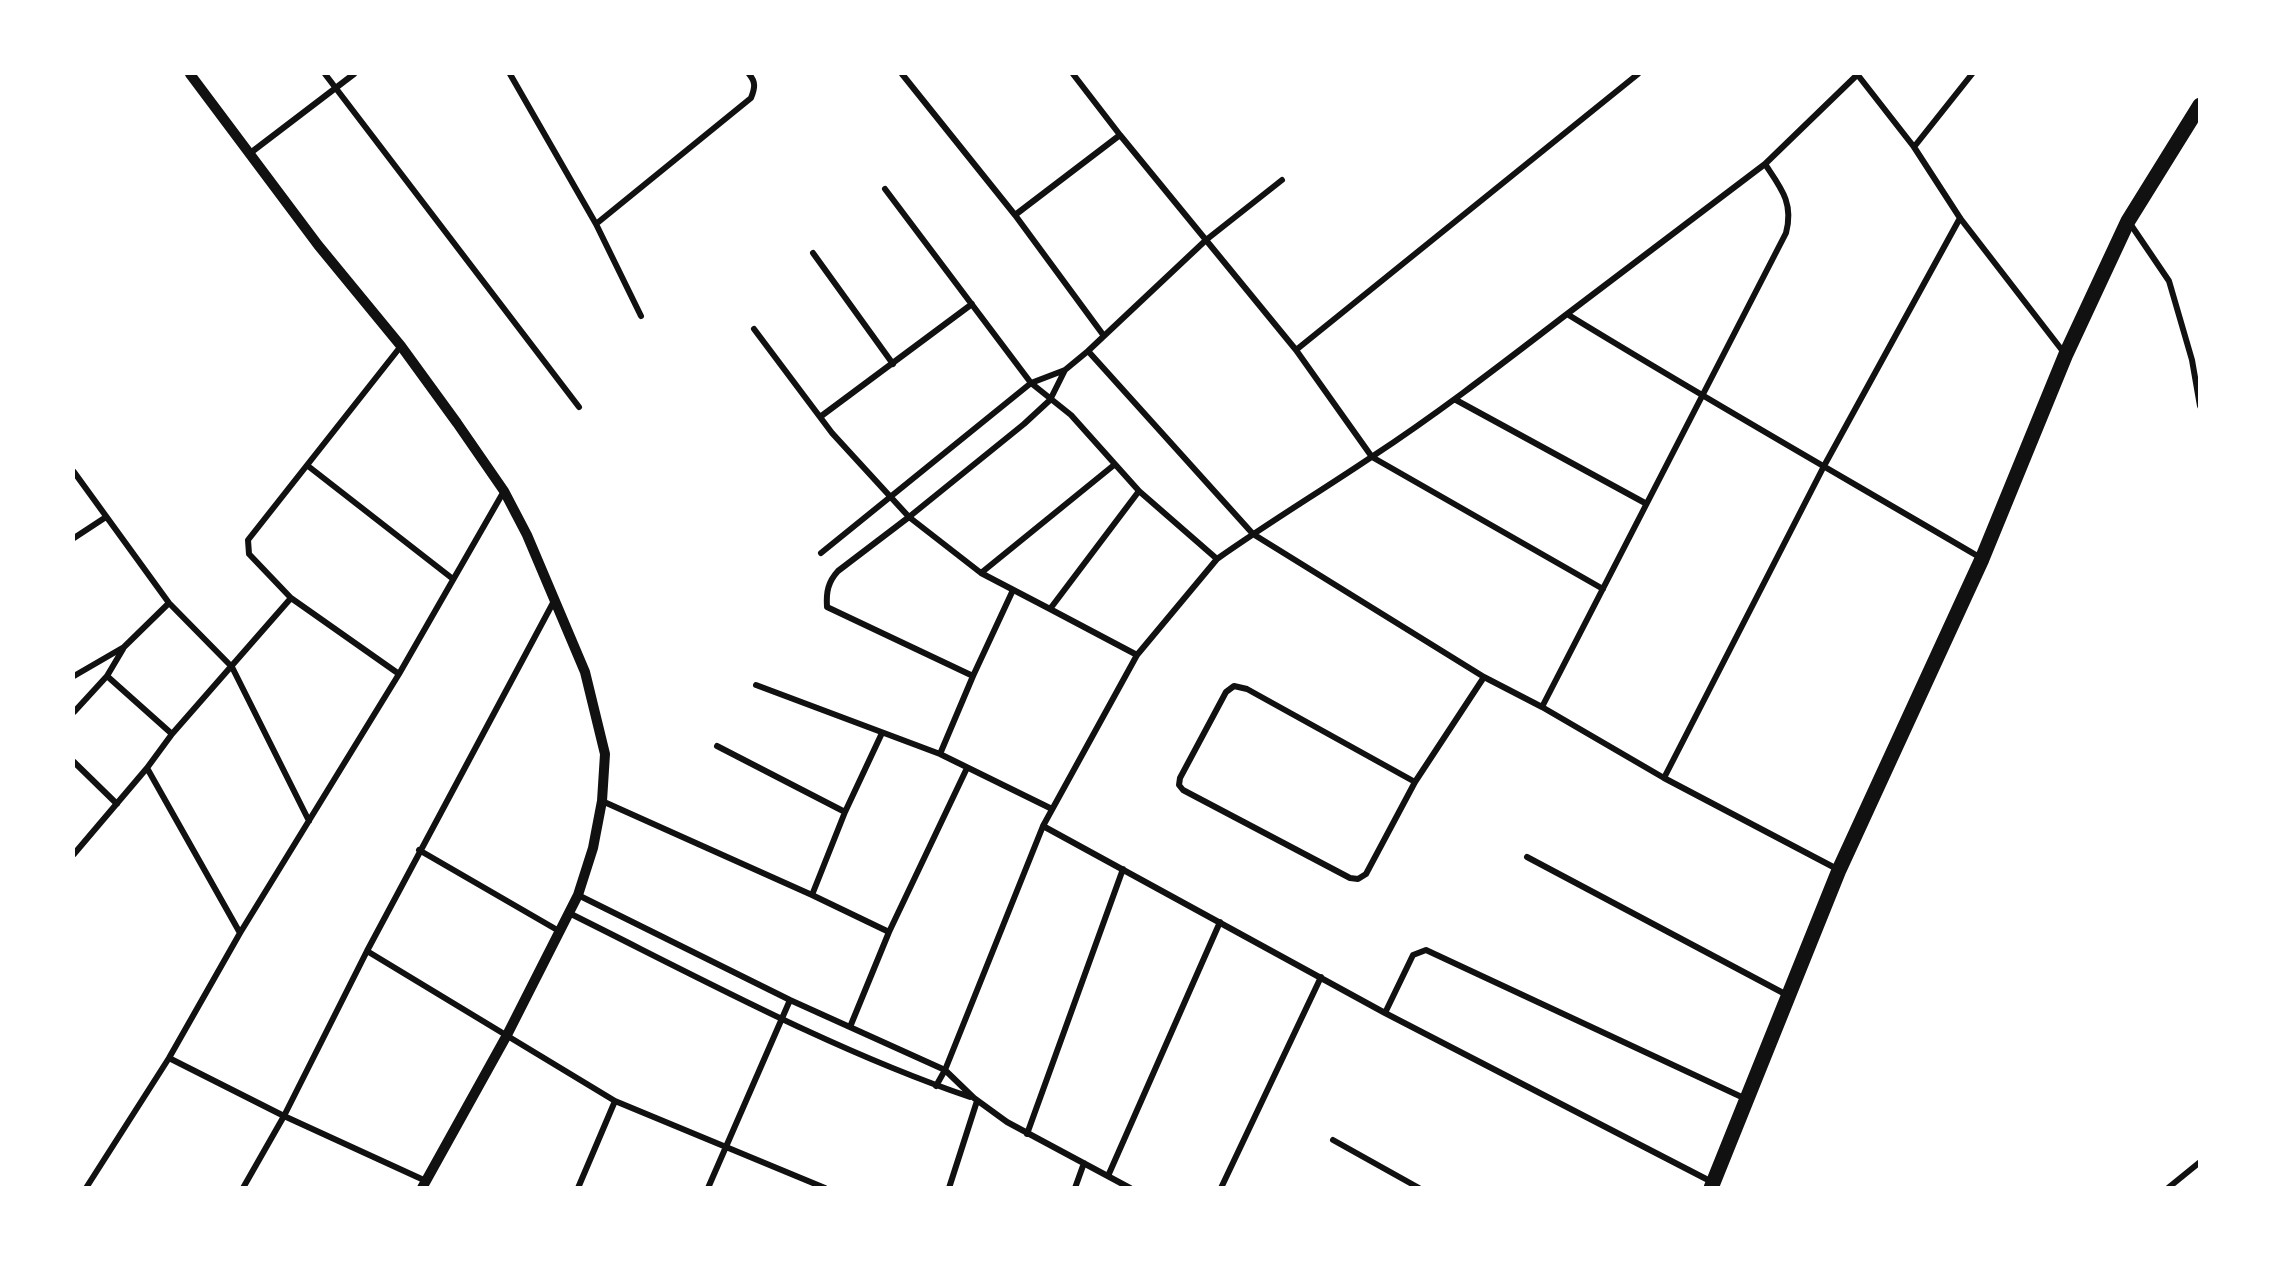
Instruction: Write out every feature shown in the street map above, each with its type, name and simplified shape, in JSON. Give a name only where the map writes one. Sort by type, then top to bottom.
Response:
[{"type":"main road","points":[[1712,1185],[1839,870],[1982,559],[2066,354],[2128,221],[2199,105]]},
{"type":"street","points":[[169,1058],[424,1184],[507,1035],[578,894],[593,848],[602,801],[605,754],[585,672],[527,535],[504,491],[401,346],[318,245],[190,74]]},
{"type":"street","points":[[325,74],[579,407]]},
{"type":"street","points":[[249,154],[354,74]]},
{"type":"street","points":[[510,74],[596,224],[641,316]]},
{"type":"street","points":[[596,224],[751,98],[755,88],[749,74]]},
{"type":"street","points":[[902,74],[1015,215],[1104,336]]},
{"type":"street","points":[[1073,74],[1296,350],[1372,457],[1603,590]]},
{"type":"street","points":[[1296,350],[1638,74]]},
{"type":"street","points":[[936,1086],[945,1070],[1043,826],[1137,655],[1217,559],[1456,400],[1765,164],[1857,74],[1914,147],[1960,218],[2066,354]]},
{"type":"street","points":[[1914,147],[1972,74]]},
{"type":"street","points":[[1015,215],[1120,135]]},
{"type":"street","points":[[1542,707],[1786,233],[1790,219],[1783,191],[1765,164]]},
{"type":"street","points":[[821,553],[1031,382],[1065,370],[1206,240],[1282,180]]},
{"type":"street","points":[[885,189],[1031,382],[1071,415],[1139,490],[1217,559]]},
{"type":"street","points":[[1664,778],[1824,466],[1960,218]]},
{"type":"street","points":[[2128,221],[2169,281],[2193,360],[2199,406]]},
{"type":"street","points":[[813,253],[893,364]]},
{"type":"street","points":[[820,417],[972,304]]},
{"type":"street","points":[[1567,314],[1702,397],[1773,435],[1982,559]]},
{"type":"street","points":[[754,329],[832,433],[909,517],[981,573],[1137,655]]},
{"type":"street","points":[[399,674],[291,598],[249,554],[247,546],[248,540],[401,346]]},
{"type":"street","points":[[1088,351],[1253,534],[1484,677],[1542,707],[1664,778],[1839,870]]},
{"type":"street","points":[[973,675],[827,607],[826,594],[829,580],[1024,424],[1050,400],[1065,370]]},
{"type":"street","points":[[1456,400],[1645,503]]},
{"type":"street","points":[[981,573],[1114,465]]},
{"type":"street","points":[[308,466],[453,579]]},
{"type":"street","points":[[74,472],[169,603],[232,667],[309,821]]},
{"type":"street","points":[[1050,609],[1139,490]]},
{"type":"street","points":[[86,1188],[169,1058],[240,933],[399,674],[504,491]]},
{"type":"street","points":[[74,538],[106,517]]},
{"type":"street","points":[[940,754],[973,675],[1013,590]]},
{"type":"street","points":[[74,854],[147,768],[172,734],[291,598]]},
{"type":"street","points":[[243,1188],[284,1116],[419,850],[555,601]]},
{"type":"street","points":[[74,675],[124,647],[169,603]]},
{"type":"street","points":[[74,712],[107,676],[124,647]]},
{"type":"street","points":[[107,676],[172,734]]},
{"type":"street","points":[[1415,782],[1248,689],[1234,686],[1226,692],[1179,778],[1179,785],[1183,790],[1350,878],[1358,879],[1366,874],[1415,782],[1484,677]]},
{"type":"street","points":[[756,685],[940,754],[1052,810]]},
{"type":"street","points":[[812,895],[845,813],[882,733]]},
{"type":"street","points":[[717,746],[845,813]]},
{"type":"street","points":[[74,762],[117,804]]},
{"type":"street","points":[[147,768],[240,933]]},
{"type":"street","points":[[850,1027],[889,933],[967,768]]},
{"type":"street","points":[[602,801],[812,895],[889,933]]},
{"type":"street","points":[[1043,826],[1385,1013],[1712,1185]]},
{"type":"street","points":[[419,850],[559,931]]},
{"type":"street","points":[[1527,857],[1788,995]]},
{"type":"street","points":[[1027,1134],[1123,869]]},
{"type":"street","points":[[578,894],[790,1000],[945,1070],[975,1100],[1027,1134],[1130,1188]]},
{"type":"street","points":[[569,913],[781,1018],[936,1086],[975,1100]]},
{"type":"street","points":[[1108,1176],[1220,922]]},
{"type":"street","points":[[1385,1013],[1413,955],[1426,950],[1746,1099]]},
{"type":"street","points":[[367,951],[615,1101],[825,1188]]},
{"type":"street","points":[[1221,1188],[1321,977]]},
{"type":"street","points":[[708,1188],[790,1000]]},
{"type":"street","points":[[949,1188],[975,1100]]},
{"type":"street","points":[[578,1188],[615,1101]]},
{"type":"street","points":[[1333,1140],[1419,1188]]},
{"type":"street","points":[[2169,1188],[2199,1162]]},
{"type":"street","points":[[1075,1188],[1084,1163]]}]
